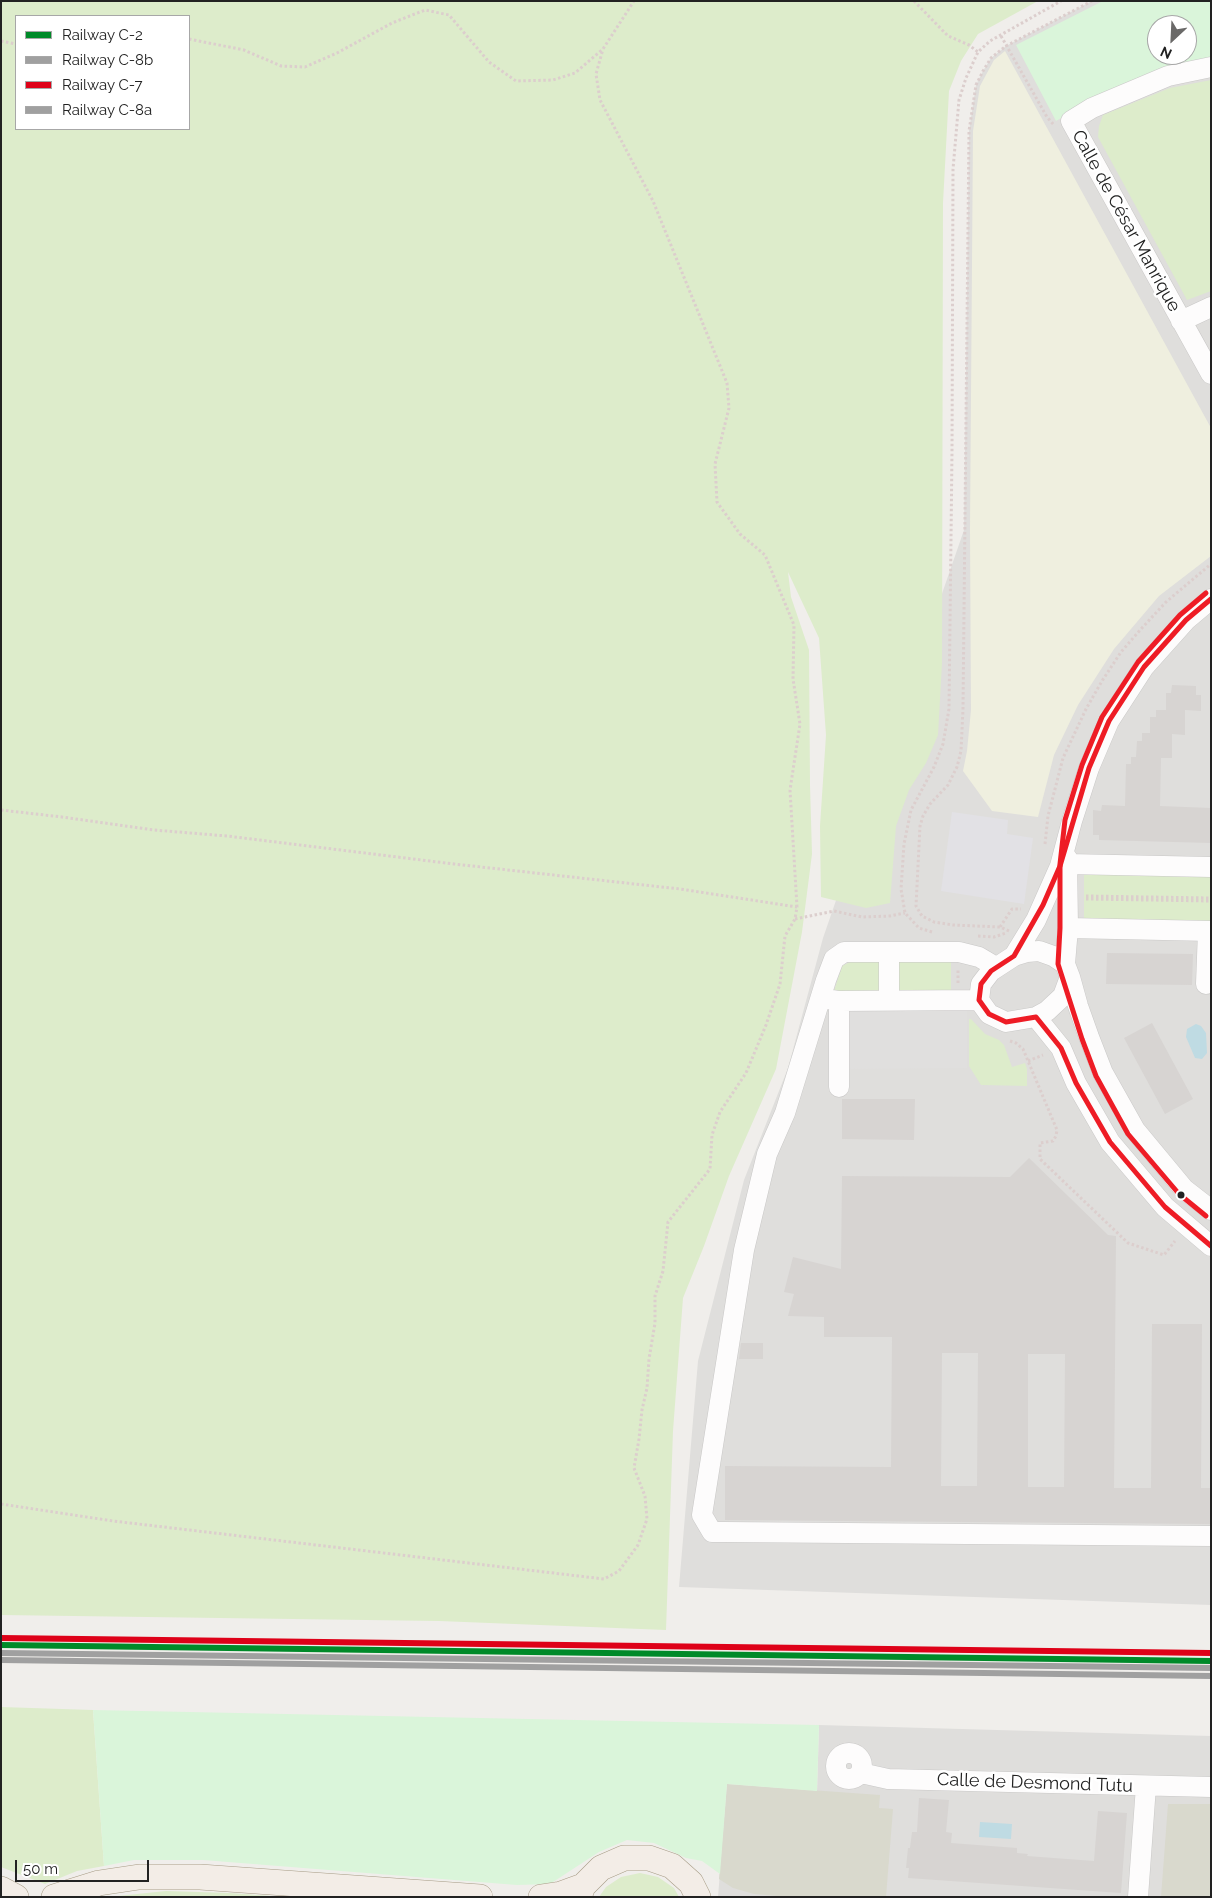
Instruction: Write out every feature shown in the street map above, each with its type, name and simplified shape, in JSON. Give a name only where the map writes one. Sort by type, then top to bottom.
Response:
[{"type":"main road","points":[[541,1897],[581,1892],[601,1868],[624,1858],[649,1858],[672,1866],[691,1883],[698,1897]]},
{"type":"main road","points":[[55,1896],[99,1883],[139,1877],[200,1877],[480,1897]]},
{"type":"main road","points":[[1,1890],[16,1897]]},
{"type":"street","name":"Calle de César Manrique","points":[[1211,67],[1168,76],[1092,108],[1071,121],[1211,374]]},
{"type":"street","points":[[1181,321],[1211,307]]},
{"type":"street","points":[[1014,956],[1043,905],[1060,866],[1089,768],[1109,721],[1144,667],[1186,620],[1211,599]]},
{"type":"street","points":[[1072,821],[1067,864],[1073,898],[1068,928],[1068,971],[1062,996],[1047,1011],[1036,1017],[1006,1022],[989,1014],[980,1000],[981,984],[990,971],[1014,956],[1039,950],[1053,956],[1068,971],[1086,1030],[1103,1073],[1135,1130],[1184,1189],[1211,1210]]},
{"type":"street","points":[[1067,864],[1211,867]]},
{"type":"street","points":[[1068,928],[1209,931],[1206,984]]},
{"type":"street","points":[[839,1087],[830,999],[834,959],[844,952],[959,952],[979,957],[996,967]]},
{"type":"street","points":[[889,952],[889,1000]]},
{"type":"street","points":[[830,999],[980,1000]]},
{"type":"street","points":[[830,999],[786,1113],[767,1154],[744,1250],[702,1516],[712,1532],[1211,1536]]},
{"type":"street","points":[[1036,1017],[1061,1048],[1076,1083],[1110,1142],[1165,1206],[1211,1246]]},
{"type":"street","name":"Calle de Desmond Tutu","points":[[861,1772],[888,1779],[1211,1788]]},
{"type":"street","points":[[1138,1897],[1146,1786]]},
{"type":"path","points":[[1,1504],[113,1521],[604,1579],[619,1571],[638,1545],[647,1519],[644,1496],[634,1468],[640,1439],[642,1410],[647,1388],[649,1359],[655,1323],[655,1296],[663,1271],[668,1222],[710,1169],[712,1135],[720,1112],[746,1073],[766,1025],[780,984],[785,936],[795,919],[797,906],[790,790],[800,724],[793,679],[794,625],[765,555],[740,534],[717,502],[715,464],[729,408],[727,383],[653,201],[600,100],[596,74],[603,49],[634,1]]},
{"type":"path","points":[[914,1],[948,36],[969,45],[978,52]]},
{"type":"path","points":[[940,935],[918,928],[904,913],[901,889],[904,844],[911,810],[934,767],[943,744],[949,708],[953,169],[959,100],[966,78],[978,52],[990,41],[1061,1]]},
{"type":"path","points":[[977,936],[994,937],[1010,932],[1000,927],[953,925],[934,922],[922,916],[916,906],[920,826],[930,804],[948,785],[957,767],[961,751],[969,130],[976,85],[982,71],[991,58],[1006,46],[1092,1]]},
{"type":"path","points":[[190,39],[244,50],[281,66],[305,67],[337,53],[392,23],[425,10],[449,14],[489,62],[516,81],[553,80],[575,72],[603,49]]},
{"type":"path","points":[[1001,36],[1052,124],[1056,128],[1071,121]]},
{"type":"path","points":[[1,41],[15,44]]},
{"type":"path","points":[[1,810],[62,816],[154,830],[227,836],[297,846],[680,889],[797,906]]},
{"type":"path","points":[[1073,898],[1211,900]]},
{"type":"path","points":[[1073,898],[1211,900]]},
{"type":"path","points":[[1000,927],[1012,909],[1043,905]]},
{"type":"path","points":[[795,919],[834,912],[862,917],[890,916],[904,913]]},
{"type":"path","points":[[1007,1040],[1016,1043],[1023,1049],[1058,1130],[1053,1141],[1040,1143],[1040,1158],[1128,1243],[1164,1255],[1175,1241]]},
{"type":"shaded area","points":[[1092,1],[1211,1],[1211,1605],[679,1587],[698,1361],[744,1180],[788,1068],[823,938],[964,530],[969,131],[976,85],[991,58],[1006,46]]},
{"type":"shaded area","points":[[952,812],[1008,820],[1007,834],[1033,838],[1024,904],[941,891]]},
{"type":"shaded area","points":[[847,1009],[967,1011],[967,1068],[847,1069]]},
{"type":"shaded area","points":[[819,1725],[1211,1736],[1211,1897],[718,1897],[727,1784],[817,1791]]},
{"type":"shaded area","points":[[727,1784],[880,1795],[879,1808],[893,1809],[886,1897],[788,1897],[754,1894],[733,1888],[719,1879]]},
{"type":"shaded area","points":[[1168,1804],[1211,1804],[1211,1897],[1161,1897]]},
{"type":"green space","points":[[1,1],[1038,1],[978,34],[961,61],[949,91],[943,203],[942,663],[938,735],[926,763],[909,790],[896,826],[890,903],[866,908],[821,897],[820,826],[826,735],[819,638],[788,572],[791,597],[809,650],[812,854],[802,932],[776,1069],[729,1176],[683,1298],[673,1431],[666,1630],[439,1621],[1,1615]]},
{"type":"green space","points":[[1103,1],[1211,1],[1211,60],[1197,65],[1197,15],[1147,15],[1147,65],[1196,65],[1091,101],[1056,121],[1016,45]]},
{"type":"green space","points":[[1005,51],[1211,428],[1211,556],[1159,596],[1114,649],[1078,705],[1054,755],[1038,817],[992,811],[963,771],[971,710],[970,529],[973,131],[980,86],[994,60]]},
{"type":"green space","points":[[1211,80],[1211,291],[1187,300],[1098,137],[1099,126],[1103,115],[1170,88]]},
{"type":"green space","points":[[1084,871],[1211,872],[1211,923],[1084,921]]},
{"type":"green space","points":[[852,961],[881,962],[881,992],[834,991],[842,966]]},
{"type":"green space","points":[[896,962],[951,962],[951,992],[896,992]]},
{"type":"green space","points":[[969,1019],[985,1034],[999,1040],[1004,1045],[1012,1067],[1025,1063],[1027,1086],[981,1085],[969,1066]]},
{"type":"green space","points":[[1,1707],[93,1710],[104,1866],[77,1871],[45,1884],[1,1867]]},
{"type":"green space","points":[[93,1710],[819,1725],[817,1791],[727,1784],[720,1874],[702,1861],[686,1858],[654,1843],[627,1840],[599,1852],[550,1884],[517,1885],[203,1860],[134,1860],[104,1866]]},
{"type":"green space","points":[[640,1873],[658,1877],[674,1888],[679,1897],[599,1897],[606,1887],[621,1877]]},
{"type":"green space","points":[[166,1891],[230,1893],[286,1897],[108,1897]]},
{"type":"water","points":[[1196,1024],[1201,1026],[1206,1033],[1207,1053],[1202,1059],[1195,1058],[1186,1037],[1187,1029]]},
{"type":"water","points":[[980,1822],[1012,1824],[1011,1839],[979,1837]]},
{"type":"building","points":[[1172,685],[1196,686],[1196,695],[1201,695],[1201,711],[1185,710],[1185,735],[1172,734],[1172,758],[1161,758],[1160,806],[1211,808],[1211,843],[1099,840],[1099,835],[1093,835],[1093,810],[1101,811],[1102,805],[1125,806],[1126,764],[1131,764],[1131,757],[1136,757],[1137,741],[1142,741],[1142,733],[1150,733],[1150,717],[1156,717],[1156,710],[1166,710],[1166,693],[1171,693]]},
{"type":"building","points":[[1107,953],[1193,954],[1192,985],[1106,984]]},
{"type":"building","points":[[1152,1023],[1193,1099],[1165,1114],[1124,1038]]},
{"type":"building","points":[[842,1099],[915,1099],[914,1140],[842,1139]]},
{"type":"building","points":[[1029,1158],[1108,1235],[1116,1236],[1114,1488],[1151,1488],[1152,1324],[1202,1324],[1201,1488],[1211,1488],[1211,1524],[725,1520],[725,1466],[891,1467],[892,1337],[824,1337],[824,1317],[788,1316],[794,1294],[784,1292],[793,1257],[841,1269],[842,1176],[1010,1177]],"holes":[[[942,1353],[978,1353],[977,1486],[941,1486]],[[1028,1354],[1065,1354],[1064,1487],[1028,1487]]]},
{"type":"building","points":[[741,1343],[763,1343],[763,1359],[739,1359]]},
{"type":"building","points":[[919,1798],[949,1800],[946,1832],[952,1833],[951,1843],[1017,1848],[1017,1853],[1028,1854],[1027,1856],[1094,1861],[1098,1811],[1127,1813],[1121,1893],[908,1878],[909,1868],[906,1868],[908,1848],[910,1848],[912,1832],[917,1832]]},
{"type":"rail line","name":"C-7","points":[[1,1638],[1211,1653]]},
{"type":"rail line","name":"C-2","points":[[1,1645],[1211,1661]]},
{"type":"rail line","name":"C-8b","points":[[1,1653],[1211,1668]]},
{"type":"rail line","name":"C-8a","points":[[1,1660],[1211,1676]]},
{"type":"transit line","points":[[1206,593],[1180,615],[1138,662],[1102,717],[1082,765],[1065,820],[1060,864],[1058,964],[1096,1076],[1128,1134],[1179,1194],[1206,1216]]},
{"type":"transit line","points":[[1211,599],[1186,620],[1144,667],[1109,721],[1089,768],[1060,866],[1043,905],[1014,956],[991,971],[981,984],[979,1000],[989,1014],[1006,1022],[1036,1017],[1061,1048],[1076,1083],[1110,1142],[1165,1207],[1211,1246]]}]
